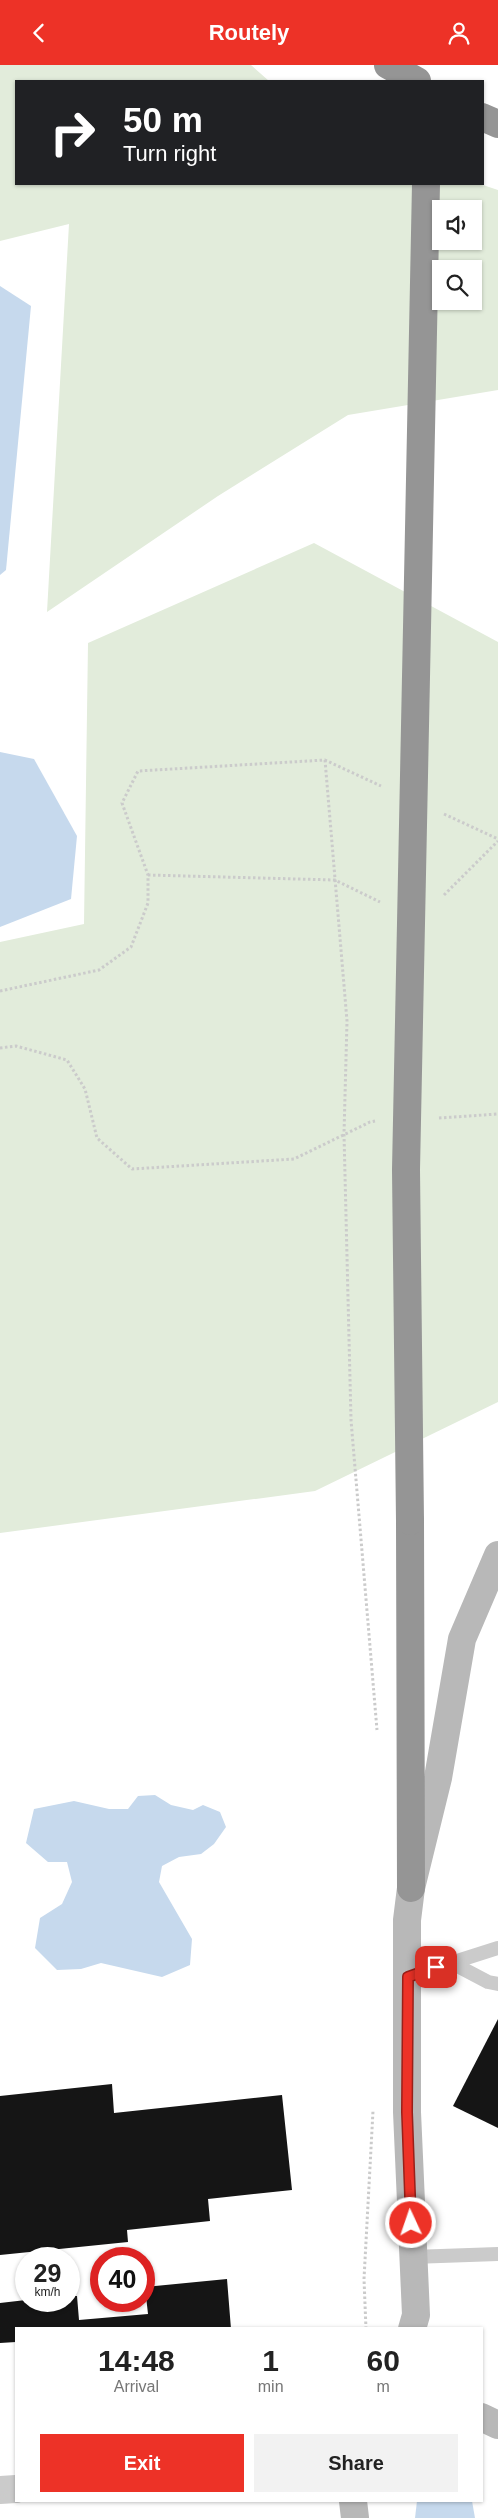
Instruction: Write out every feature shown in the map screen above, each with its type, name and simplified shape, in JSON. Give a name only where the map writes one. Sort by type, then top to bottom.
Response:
[{"type":"highway","points":[[388,65],[415,80]]},
{"type":"highway","points":[[421,65],[422,80]]},
{"type":"highway","points":[[484,118],[498,124]]},
{"type":"highway","points":[[411,1888],[410,1521],[406,1170],[426,185]]},
{"type":"street","points":[[418,2324],[412,2257],[407,2112],[407,1920],[411,1888],[438,1778],[462,1639],[498,1555]]},
{"type":"street","points":[[0,2490],[15,2489]]},
{"type":"street","points":[[354,2502],[355,2518]]},
{"type":"lane","points":[[408,1977],[450,1961],[498,1948]]},
{"type":"lane","points":[[450,1961],[488,1982],[498,1984]]},
{"type":"lane","points":[[412,2257],[498,2254]]},
{"type":"path","points":[[325,760],[347,1021],[344,1135],[351,1420],[377,1739]]},
{"type":"path","points":[[0,991],[99,970],[131,947],[148,903],[148,875],[122,803],[138,771],[325,760],[386,788]]},
{"type":"path","points":[[437,811],[498,840],[442,897]]},
{"type":"path","points":[[148,875],[335,880],[388,905]]},
{"type":"path","points":[[0,1047],[16,1047],[66,1060],[85,1089],[97,1138],[132,1169],[294,1159],[370,1122],[380,1121]]},
{"type":"path","points":[[429,1118],[498,1114]]},
{"type":"path","points":[[366,2327],[364,2279],[374,2104]]},
{"type":"green space","points":[[0,65],[251,65],[268,80],[15,80],[15,185],[483,185],[498,190],[498,390],[348,415],[218,496],[47,612],[69,224],[0,241]]},
{"type":"green space","points":[[314,543],[498,642],[498,1402],[315,1491],[0,1533],[0,942],[84,924],[88,643]]},
{"type":"water","points":[[0,286],[31,306],[6,570],[0,575]]},
{"type":"water","points":[[0,752],[34,759],[77,836],[71,899],[0,927]]},
{"type":"water","points":[[155,1795],[171,1805],[193,1810],[203,1805],[220,1812],[226,1827],[214,1844],[201,1854],[179,1857],[162,1866],[159,1882],[192,1939],[190,1965],[162,1977],[101,1963],[81,1969],[57,1970],[35,1948],[40,1918],[62,1904],[72,1882],[67,1862],[48,1862],[26,1843],[34,1809],[74,1801],[109,1809],[128,1809],[138,1796]]},
{"type":"water","points":[[417,2502],[472,2502],[475,2518],[415,2518]]},
{"type":"building","points":[[498,2019],[498,2128],[453,2106]]},
{"type":"building","points":[[112,2084],[114,2113],[282,2095],[292,2190],[208,2199],[210,2221],[127,2230],[128,2242],[79,2247],[15,2247],[15,2253],[0,2255],[0,2096]]},
{"type":"building","points":[[227,2279],[231,2327],[15,2327],[15,2342],[0,2343],[0,2303],[15,2301],[15,2312],[78,2312],[79,2320],[148,2314],[148,2312],[155,2312],[155,2286]]},
{"type":"route","points":[[411,2223],[407,2112],[408,1977],[436,1967]]}]
